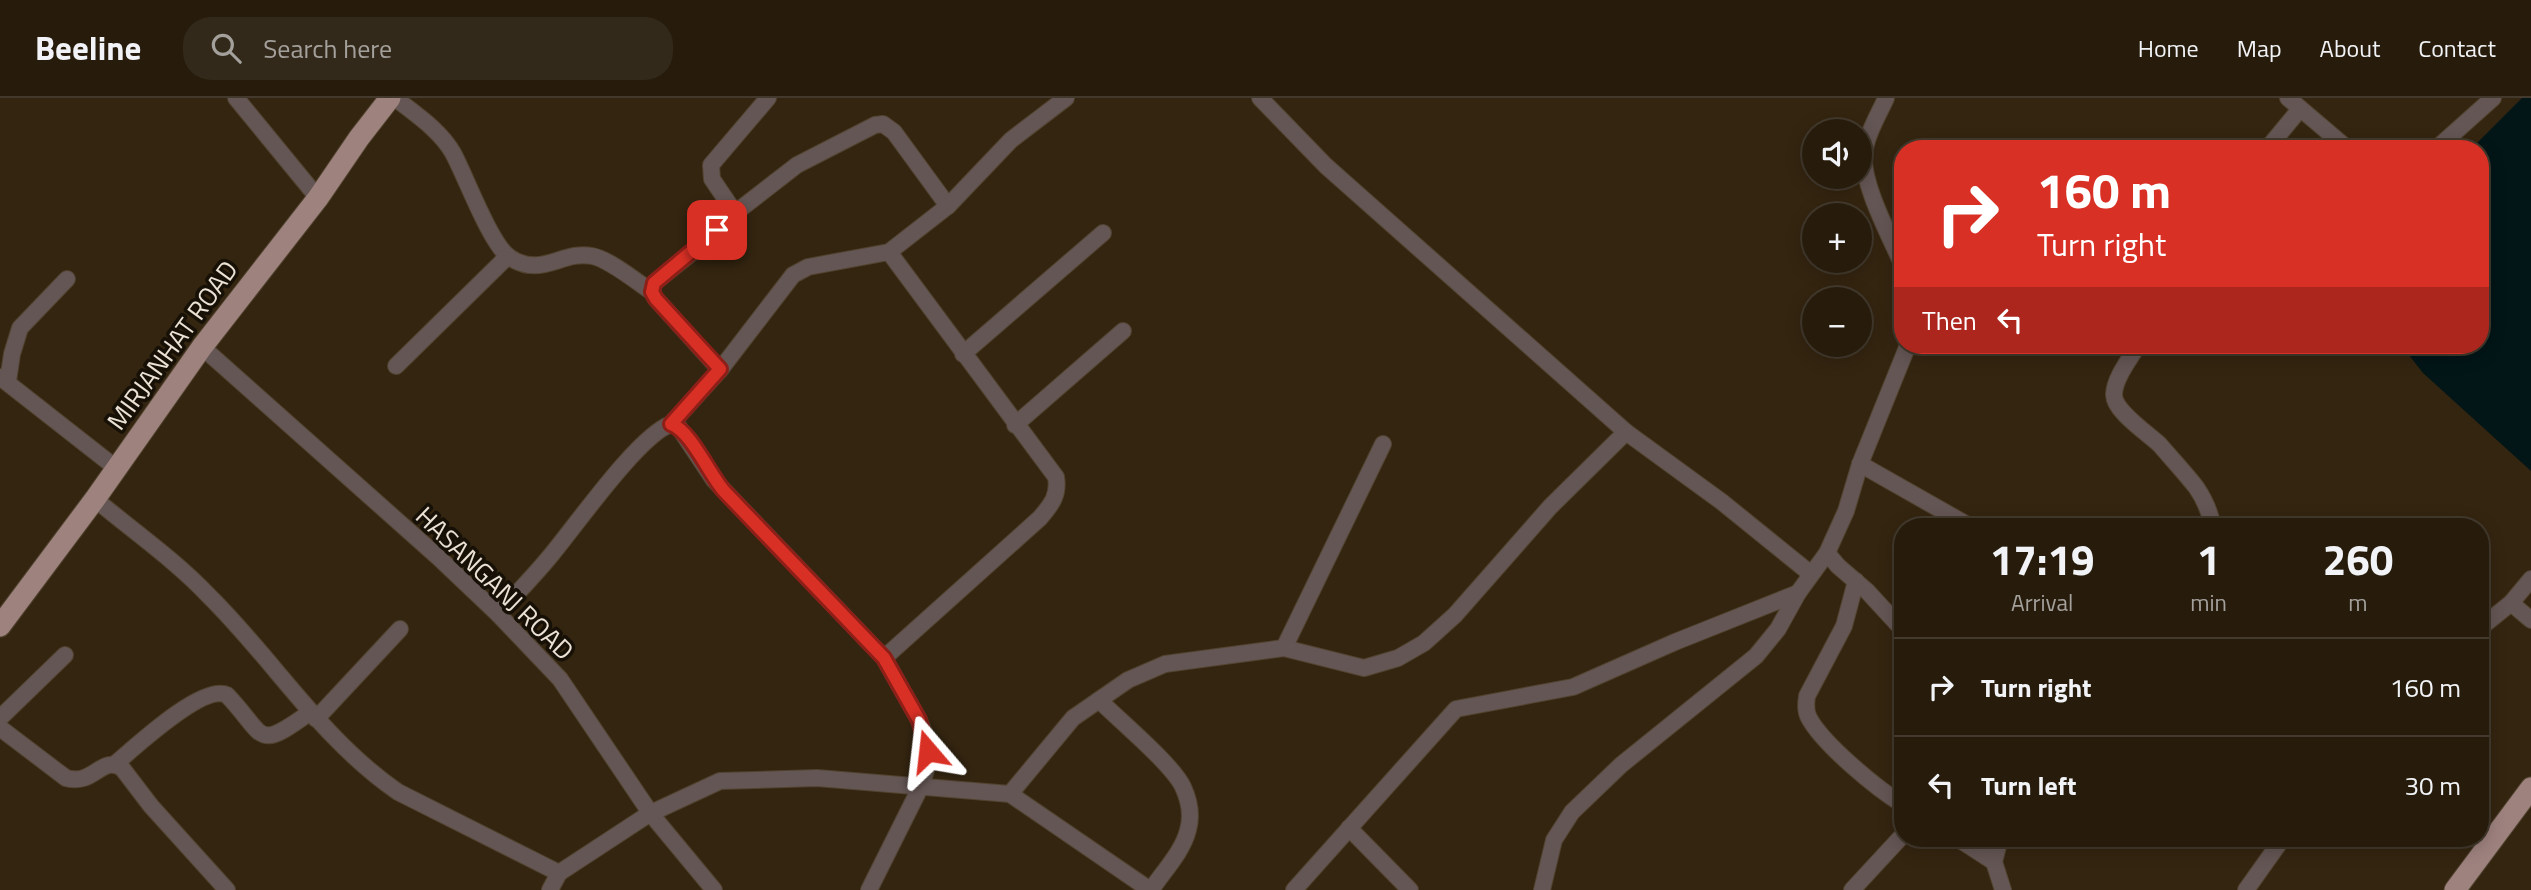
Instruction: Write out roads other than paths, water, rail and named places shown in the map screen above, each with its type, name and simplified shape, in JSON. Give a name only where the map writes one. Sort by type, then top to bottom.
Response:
[{"type":"main road","name":"MIRJANHAT ROAD","points":[[0,626],[202,347],[392,98]]},
{"type":"main road","points":[[2489,844],[2531,788]]},
{"type":"main road","points":[[2455,890],[2487,847]]},
{"type":"street","points":[[392,98],[427,123],[452,151],[479,209],[508,256],[533,266],[580,255],[596,256],[652,292],[720,369]]},
{"type":"street","points":[[735,213],[712,178],[711,165],[768,98]]},
{"type":"street","points":[[498,614],[551,556],[642,446],[671,424],[720,369],[793,275],[808,267],[889,252],[948,206],[1011,140],[1066,98]]},
{"type":"street","points":[[1260,98],[1326,166],[1626,432],[1722,502],[1811,574]]},
{"type":"street","points":[[1886,98],[1867,139],[1864,156],[1866,178],[1894,245]]},
{"type":"street","points":[[2446,140],[2493,98]]},
{"type":"street","points":[[238,99],[318,198]]},
{"type":"street","points":[[2272,140],[2294,103],[2337,140]]},
{"type":"street","points":[[652,292],[654,283],[699,247],[735,213],[797,165],[874,125],[883,124],[894,132],[948,206]]},
{"type":"street","points":[[963,354],[1103,233]]},
{"type":"street","points":[[884,658],[1040,519],[1053,503],[1058,490],[1056,477],[889,252]]},
{"type":"street","points":[[396,366],[508,256]]},
{"type":"street","points":[[67,279],[20,328],[4,379],[116,468]]},
{"type":"street","points":[[1015,425],[1123,331]]},
{"type":"street","name":"HASANGANJ ROAD","points":[[202,347],[438,557],[498,614],[560,679],[651,814],[714,890]]},
{"type":"street","points":[[1542,890],[1554,840],[1572,812],[1621,765],[1756,656],[1778,629],[1798,593],[1827,553],[1846,511],[1860,464],[1904,354]]},
{"type":"street","points":[[2133,354],[2117,381],[2115,401],[2122,412],[2159,444],[2196,487],[2209,508],[2211,518]]},
{"type":"street","points":[[671,424],[683,432],[721,487],[884,658],[919,720],[926,737],[929,762],[920,788],[869,890]]},
{"type":"street","points":[[1010,794],[1073,718],[1128,680],[1165,664],[1284,648],[1364,668],[1398,658],[1424,643],[1455,615],[1550,507],[1626,432]]},
{"type":"street","points":[[1284,648],[1383,444]]},
{"type":"street","points":[[1860,464],[1955,518]]},
{"type":"street","points":[[94,499],[208,594],[313,716],[363,765],[398,792],[559,873]]},
{"type":"street","points":[[1827,553],[1894,621]]},
{"type":"street","points":[[2489,621],[2511,603],[2531,579]]},
{"type":"street","points":[[1856,581],[1844,626],[1807,696],[1805,705],[1808,717],[1825,739],[1894,799]]},
{"type":"street","points":[[1294,890],[1456,709],[1573,687],[1675,642],[1798,593]]},
{"type":"street","points":[[2511,603],[2531,620]]},
{"type":"street","points":[[115,764],[156,729],[202,697],[221,692],[227,695],[255,730],[272,737],[280,734],[313,716],[400,629]]},
{"type":"street","points":[[0,718],[65,655]]},
{"type":"street","points":[[550,890],[559,873],[651,814],[720,781],[817,778],[1010,794],[1151,890],[1183,843],[1188,830],[1188,802],[1182,784],[1099,700]]},
{"type":"street","points":[[0,728],[66,778],[75,781],[86,779],[107,764],[122,768],[151,806],[227,890]]},
{"type":"street","points":[[1349,828],[1410,890]]},
{"type":"street","points":[[1852,890],[1894,845]]},
{"type":"street","points":[[1971,847],[1994,862]]},
{"type":"street","points":[[1998,847],[1994,862],[2003,890]]},
{"type":"street","points":[[2246,890],[2277,847]]}]
